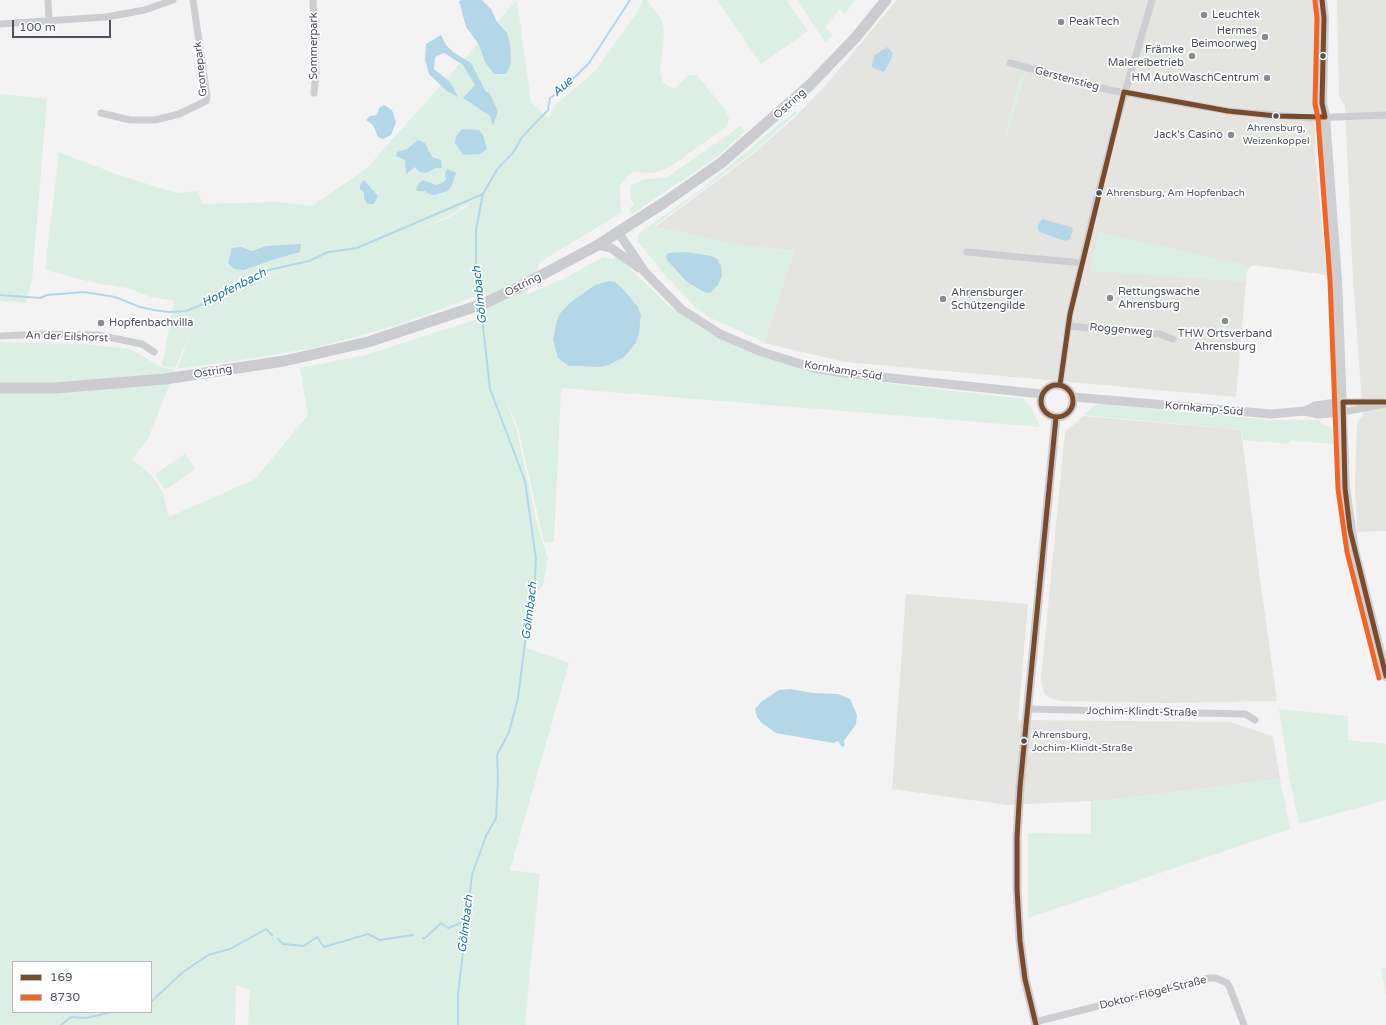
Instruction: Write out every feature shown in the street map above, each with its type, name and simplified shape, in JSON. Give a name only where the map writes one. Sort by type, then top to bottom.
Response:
[{"type":"main road","name":"Ostring","points":[[0,388],[56,388],[177,377],[284,361],[368,342],[483,304],[519,287],[598,245],[693,184],[761,130],[831,64],[886,0]]},
{"type":"main road","points":[[1322,0],[1322,103],[1325,118],[1343,407],[1345,488],[1350,530],[1386,676]]},
{"type":"main road","points":[[1325,118],[1329,102],[1330,0]]},
{"type":"street","points":[[48,0],[49,21]]},
{"type":"street","points":[[0,24],[119,16],[145,10],[173,0]]},
{"type":"street","name":"Gronepark","points":[[101,113],[130,120],[155,120],[179,114],[206,101],[207,96],[193,0]]},
{"type":"street","name":"Sommerpark","points":[[313,0],[316,72],[314,93]]},
{"type":"street","points":[[1060,385],[1068,326],[1082,263],[1124,92],[1152,0]]},
{"type":"street","name":"Gerstenstieg","points":[[1010,63],[1061,78],[1124,92],[1228,110],[1283,116],[1325,118],[1386,115]]},
{"type":"street","points":[[618,232],[617,243],[620,254]]},
{"type":"street","name":"Kornkamp-Süd","points":[[618,232],[645,272],[670,300],[704,325],[747,346],[793,362],[828,371],[871,377],[1021,392],[1042,398]]},
{"type":"street","name":"Kornkamp-Süd","points":[[598,245],[611,248],[645,272]]},
{"type":"street","points":[[968,252],[1082,263]]},
{"type":"street","name":"Roggenweg","points":[[1068,326],[1159,334],[1173,339]]},
{"type":"street","name":"An der Eilshorst","points":[[0,336],[44,334],[98,335],[142,344],[154,352]]},
{"type":"street","points":[[1052,385],[1060,385],[1070,390],[1073,400],[1070,412],[1066,415],[1056,417],[1044,410],[1042,398],[1052,385]]},
{"type":"street","name":"Kornkamp-Süd","points":[[1073,400],[1103,400],[1281,414],[1305,411],[1315,406],[1343,407]]},
{"type":"street","points":[[1343,407],[1386,403]]},
{"type":"street","points":[[1036,1024],[1028,992],[1022,954],[1016,876],[1018,806],[1056,417]]},
{"type":"street","name":"Jochim-Klindt-Straße","points":[[1027,709],[1246,714],[1255,720]]},
{"type":"street","name":"Doktor-Flögel-Straße","points":[[1036,1024],[1201,980],[1216,978],[1227,983],[1230,988],[1244,1025]]},
{"type":"shaded area","points":[[897,0],[1317,0],[1315,153],[1327,275],[1253,265],[1247,270],[1236,397],[845,362],[764,343],[794,251],[739,245],[655,227],[753,154],[795,117],[825,86]]},
{"type":"shaded area","points":[[1337,0],[1386,0],[1386,531],[1357,532],[1355,486],[1357,421],[1363,416],[1353,280],[1345,106],[1339,97]]},
{"type":"shaded area","points":[[1083,416],[1241,430],[1277,701],[1166,703],[1060,701],[1050,698],[1044,693],[1041,679],[1065,432]]},
{"type":"shaded area","points":[[906,594],[1028,604],[1018,720],[1230,722],[1273,736],[1280,779],[1112,800],[1007,805],[892,789]]},
{"type":"green space","points":[[517,0],[531,102],[549,118],[554,106],[596,70],[637,12],[643,0],[647,0],[662,20],[664,32],[660,72],[662,80],[666,85],[675,88],[688,75],[697,75],[726,111],[729,119],[727,126],[670,167],[653,173],[634,172],[628,176],[620,186],[621,213],[540,262],[526,295],[565,278],[603,257],[612,259],[617,256],[669,306],[701,328],[758,355],[819,373],[853,379],[1023,399],[1030,405],[1040,427],[561,388],[554,542],[544,542],[518,428],[504,395],[517,431],[538,529],[548,558],[543,586],[536,592],[526,648],[569,663],[510,870],[540,874],[525,1021],[526,1025],[248,1025],[250,990],[236,985],[235,1025],[0,1025],[0,342],[84,344],[130,349],[161,367],[175,370],[148,439],[132,459],[152,476],[163,493],[169,517],[255,479],[308,415],[300,368],[365,355],[478,319],[475,296],[398,325],[314,348],[177,369],[191,333],[175,368],[162,366],[174,301],[151,297],[127,288],[95,283],[45,270],[59,152],[116,174],[176,193],[198,191],[202,204],[278,202],[312,206],[366,169]],"holes":[[[469,203],[467,207],[446,219],[416,229],[445,218]],[[297,265],[221,295],[250,282]],[[623,289],[638,307],[641,315],[639,334],[636,343],[616,362],[600,367],[578,367],[556,348],[553,339],[557,320],[571,302],[579,297]]]},
{"type":"green space","points":[[717,0],[786,0],[808,31],[761,64]]},
{"type":"green space","points":[[797,0],[855,0],[845,14],[840,9],[825,27],[832,35],[825,42]]},
{"type":"green space","points":[[1021,74],[1025,76],[1007,134],[1005,134]]},
{"type":"green space","points":[[0,94],[47,99],[32,280],[26,303],[0,301]]},
{"type":"green space","points":[[795,111],[797,113],[751,154],[654,226],[739,245],[794,251],[764,342],[713,319],[696,308],[666,276],[638,242],[638,234],[703,188]]},
{"type":"green space","points":[[740,126],[745,131],[717,157],[632,214],[629,209],[634,204],[630,197],[631,185],[644,179],[666,178]]},
{"type":"green space","points":[[1099,230],[1106,234],[1251,266],[1246,270],[1246,282],[1090,271]]},
{"type":"green space","points":[[1104,404],[1270,420],[1320,420],[1321,424],[1332,428],[1334,444],[1290,441],[1289,444],[1243,440],[1242,430],[1083,415],[1095,405]]},
{"type":"green space","points":[[185,454],[196,469],[165,490],[155,474]]},
{"type":"green space","points":[[1279,709],[1348,716],[1348,740],[1386,744],[1386,800],[1299,824],[1289,776]]},
{"type":"green space","points":[[1280,779],[1290,829],[1028,918],[1028,833],[1091,834],[1091,801],[1112,800]]},
{"type":"green space","points":[[1381,968],[1386,968],[1386,995]]},
{"type":"water","points":[[482,0],[491,9],[497,22],[507,33],[510,44],[511,64],[506,74],[494,74],[485,62],[479,45],[466,27],[459,1]]},
{"type":"water","points":[[441,35],[446,45],[453,52],[471,63],[486,92],[489,92],[498,111],[493,126],[490,116],[463,98],[475,85],[463,65],[444,53],[435,57],[434,69],[450,82],[458,97],[447,91],[429,74],[425,60],[426,44]]},
{"type":"water","points":[[887,47],[893,53],[884,72],[872,67],[872,64],[875,55]]},
{"type":"water","points":[[384,105],[392,110],[396,122],[391,135],[383,139],[378,137],[373,125],[366,120],[370,116],[377,115],[379,108]]},
{"type":"water","points":[[462,129],[479,130],[483,135],[487,149],[480,154],[463,155],[455,143],[456,136]]},
{"type":"water","points":[[418,140],[425,143],[432,157],[441,160],[442,168],[436,168],[426,173],[420,172],[415,167],[406,174],[405,160],[396,156],[397,152],[407,149]]},
{"type":"water","points":[[447,169],[456,173],[448,191],[434,195],[425,191],[418,191],[416,189],[419,183],[423,180],[436,185],[442,183],[446,179],[445,173]]},
{"type":"water","points":[[364,180],[378,196],[374,204],[367,204],[364,198],[364,192],[360,189],[360,185]]},
{"type":"water","points":[[1042,219],[1071,227],[1073,229],[1070,239],[1065,241],[1040,232],[1038,230],[1038,225]]},
{"type":"water","points":[[301,244],[300,252],[244,270],[234,269],[228,263],[232,248],[241,247],[252,251],[266,246]]},
{"type":"water","points":[[686,252],[711,256],[717,259],[721,266],[722,275],[718,285],[710,293],[704,292],[687,282],[667,260],[666,255],[669,253]]},
{"type":"water","points":[[609,281],[615,282],[623,289],[638,307],[641,315],[639,334],[636,343],[624,357],[609,365],[600,367],[569,366],[558,358],[553,339],[557,320],[561,312],[571,302],[595,285]]},
{"type":"water","points":[[790,689],[813,693],[838,694],[850,699],[857,715],[856,724],[844,741],[845,746],[842,747],[838,741],[833,743],[776,733],[762,723],[757,717],[755,709],[761,702],[779,690]]},
{"type":"waterway","name":"Aue","points":[[480,301],[476,273],[476,229],[483,194],[498,168],[513,153],[522,137],[548,110],[550,98],[562,90],[589,63],[630,0]]},
{"type":"waterway","name":"Hopfenbach","points":[[0,295],[40,298],[47,295],[84,292],[115,297],[140,307],[154,310],[169,312],[186,311],[206,303],[247,279],[264,271],[309,261],[328,252],[357,248],[483,194]]},
{"type":"waterway","name":"Gölmbach","points":[[458,1025],[458,994],[472,875],[486,836],[496,818],[498,778],[497,755],[509,732],[518,698],[527,627],[534,595],[536,559],[525,481],[490,389],[481,309]]},
{"type":"waterway","points":[[423,938],[425,938],[441,923],[448,928],[466,921]]},
{"type":"waterway","points":[[152,1001],[183,972],[208,955],[230,949],[266,929],[272,935]]},
{"type":"waterway","points":[[278,939],[283,944],[304,946],[317,937],[324,947],[368,934],[380,940],[413,935]]},
{"type":"waterway","points":[[61,1025],[71,1017],[86,1018],[108,1013]]},
{"type":"transit line","name":"169","points":[[1322,0],[1324,18],[1322,103],[1325,117]]},
{"type":"transit line","name":"8730","points":[[1315,1],[1317,18],[1315,104],[1318,118],[1330,280],[1338,489],[1347,552],[1379,678]]},
{"type":"transit line","name":"169","points":[[1124,92],[1228,111],[1276,116],[1325,117]]},
{"type":"transit line","name":"169","points":[[1060,385],[1070,314],[1124,92]]},
{"type":"transit line","name":"169","points":[[1054,385],[1060,385],[1069,389],[1073,401],[1069,413],[1060,417],[1054,417],[1045,413],[1041,404],[1041,398],[1045,389],[1054,385]]},
{"type":"transit line","name":"169","points":[[1386,402],[1343,402],[1345,488],[1350,530],[1386,676]]},
{"type":"transit line","name":"169","points":[[1036,1025],[1025,979],[1020,941],[1017,889],[1017,838],[1020,787],[1056,417]]},
{"type":"place","name":"Leuchtek","points":[[1204,15]]},
{"type":"place","name":"PeakTech","points":[[1061,22]]},
{"type":"place","name":"Hermes Beimoorweg","points":[[1265,37]]},
{"type":"place","name":"Främke Malereibetrieb","points":[[1192,56]]},
{"type":"place","name":"HM AutoWaschCentrum","points":[[1267,78]]},
{"type":"place","name":"Ahrensburg, Weizenkoppel","points":[[1276,116]]},
{"type":"place","name":"Jack's Casino","points":[[1231,135]]},
{"type":"place","name":"Ahrensburg, Am Hopfenbach","points":[[1099,193]]},
{"type":"place","name":"Rettungswache Ahrensburg","points":[[1110,298]]},
{"type":"place","name":"Ahrensburger Schützengilde","points":[[943,299]]},
{"type":"place","name":"THW Ortsverband Ahrensburg","points":[[1225,321]]},
{"type":"place","name":"Hopfenbachvilla","points":[[101,323]]},
{"type":"place","name":"Ahrensburg, Jochim-Klindt-Straße","points":[[1024,741]]}]
